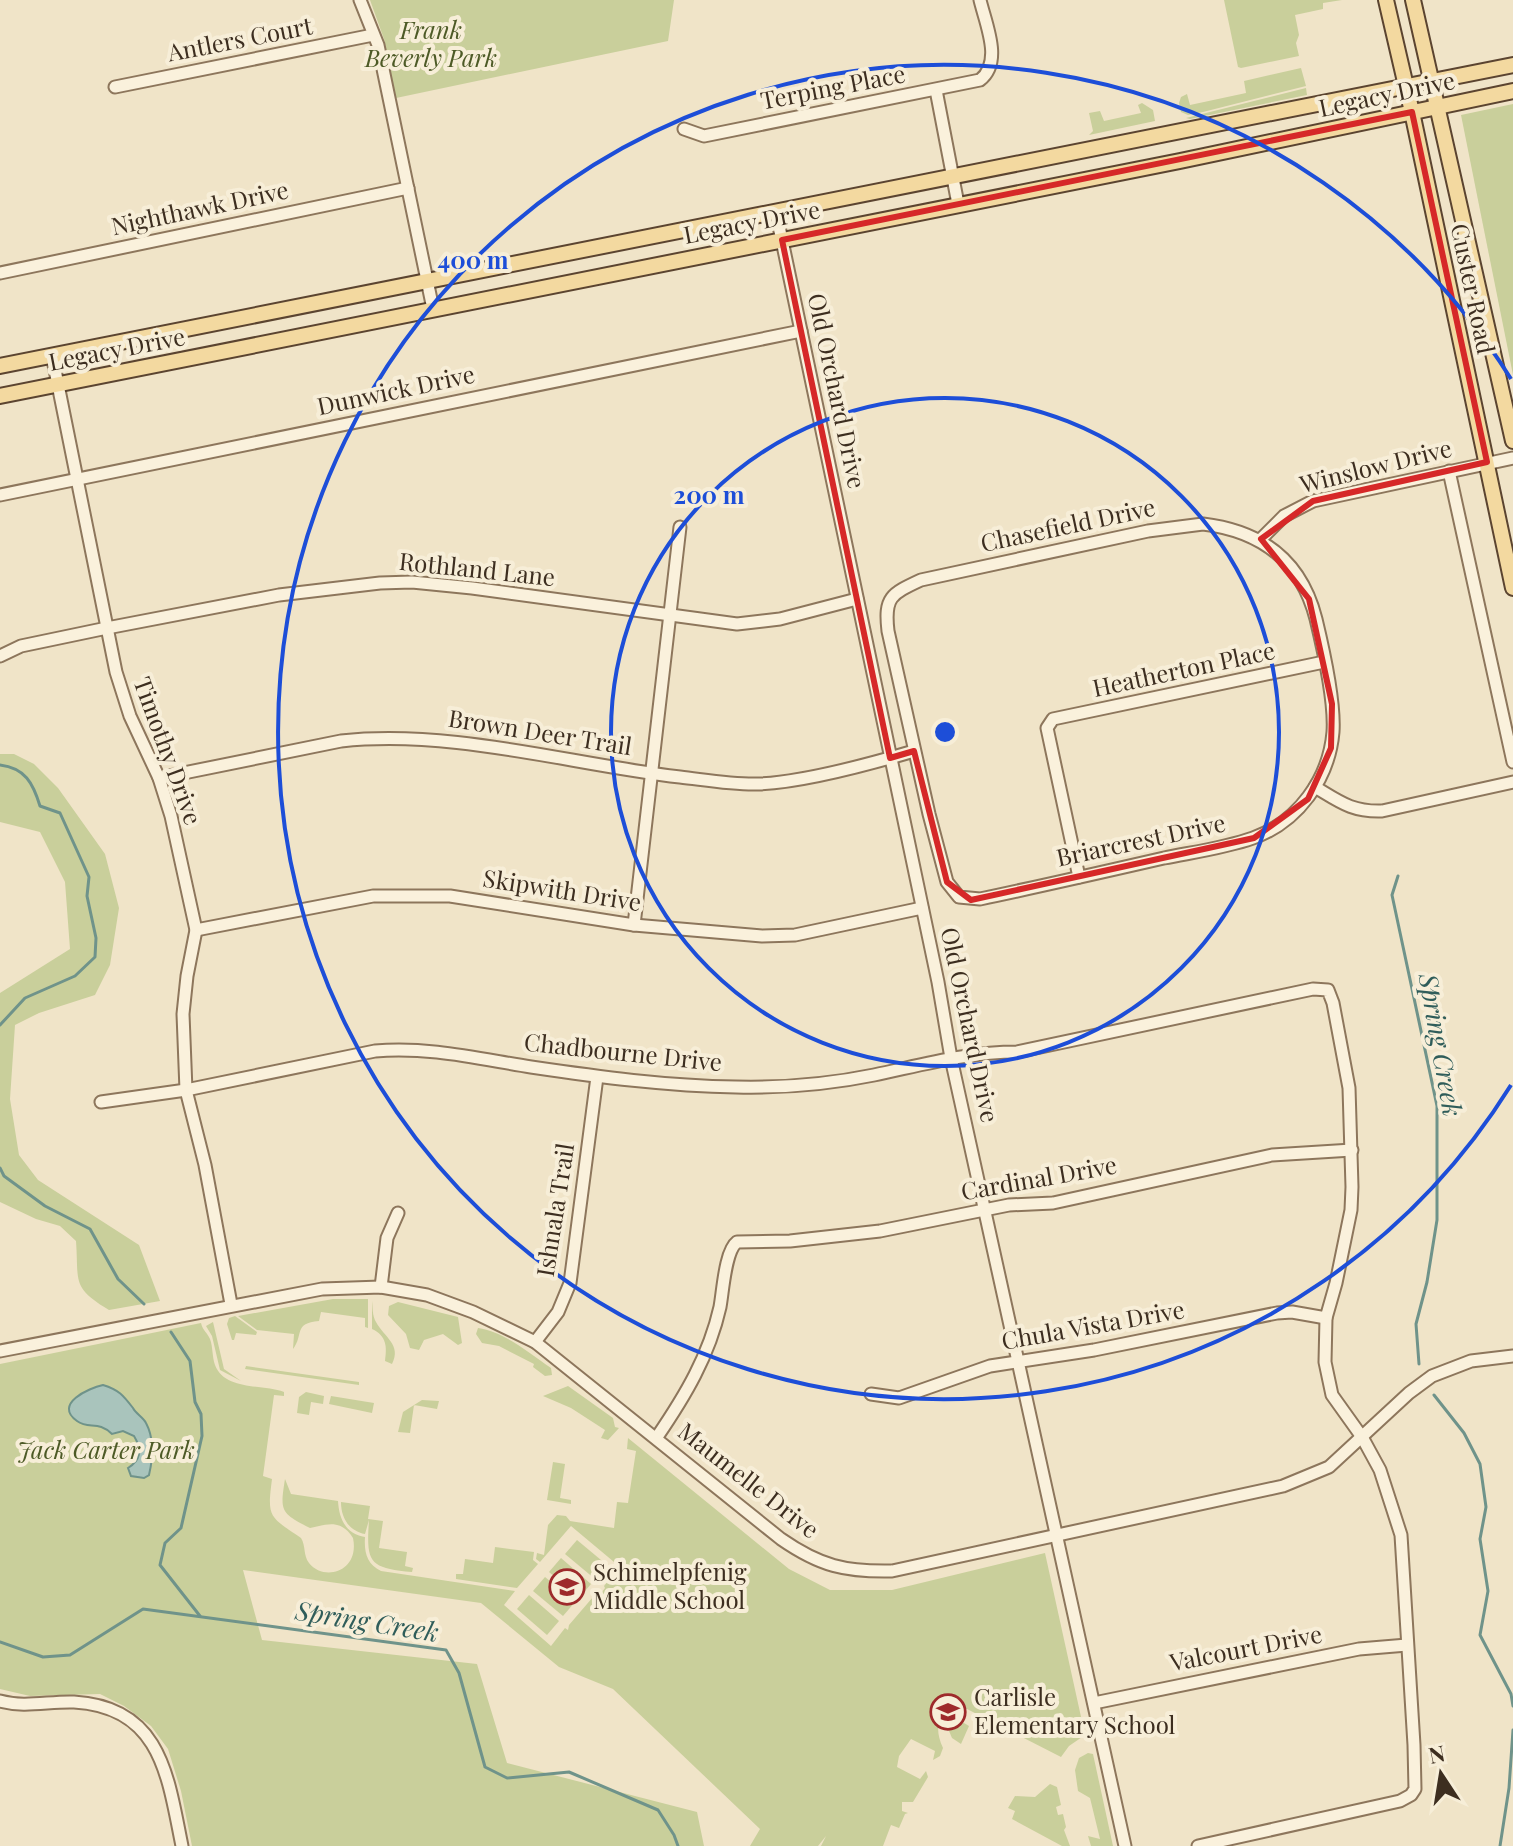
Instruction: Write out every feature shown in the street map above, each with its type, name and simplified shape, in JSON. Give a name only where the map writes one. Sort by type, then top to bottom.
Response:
[{"type":"main road","name":"Custer Road","points":[[1386,0],[1513,588]]},
{"type":"main road","name":"Custer Road","points":[[1413,0],[1513,441]]},
{"type":"main road","name":"Legacy Drive","points":[[0,366],[1513,65]]},
{"type":"main road","name":"Legacy Drive","points":[[0,396],[1180,161],[1513,91]]},
{"type":"main road","points":[[1174,132],[1180,161]]},
{"type":"main road","points":[[1452,299],[1478,292]]},
{"type":"street","points":[[360,0],[378,45],[433,309]]},
{"type":"street","name":"Terping Place","points":[[684,129],[704,136],[980,80],[989,73],[991,47],[980,0]]},
{"type":"street","name":"Antlers Court","points":[[115,87],[373,35]]},
{"type":"street","points":[[936,90],[958,204]]},
{"type":"street","name":"Nighthawk Drive","points":[[0,273],[408,188]]},
{"type":"street","name":"Old Orchard Drive","points":[[776,212],[951,1058],[1125,1846]]},
{"type":"street","name":"Dunwick Drive","points":[[0,495],[801,331]]},
{"type":"street","name":"Timothy Drive","points":[[52,355],[121,691],[159,778],[171,816],[196,930],[183,1014],[186,1090],[205,1165],[231,1304]]},
{"type":"street","name":"Winslow Drive","points":[[1261,539],[1284,516],[1313,501],[1513,458]]},
{"type":"street","points":[[1449,471],[1513,762]]},
{"type":"street","name":"Chasefield Drive","points":[[914,751],[888,631],[886,612],[896,591],[921,580],[1181,525],[1222,526],[1261,539]]},
{"type":"street","points":[[634,925],[680,527]]},
{"type":"street","name":"Briarcrest Drive","points":[[914,751],[947,882],[959,897],[980,899],[1254,838],[1299,812],[1315,787],[1331,748],[1332,704],[1316,618],[1309,599],[1289,566],[1261,539]]},
{"type":"street","name":"Rothland Lane","points":[[0,656],[21,646],[107,628],[279,595],[380,583],[412,582],[472,588],[737,624],[761,622],[857,599]]},
{"type":"street","name":"Heatherton Place","points":[[1079,877],[1047,728],[1053,719],[1324,662]]},
{"type":"street","name":"Brown Deer Trail","points":[[159,778],[367,738],[427,738],[652,773],[757,784],[798,778],[914,751]]},
{"type":"street","points":[[1315,787],[1363,812],[1382,811],[1513,782]]},
{"type":"street","name":"Skipwith Drive","points":[[196,930],[396,894],[450,896],[634,925],[762,936],[795,935],[922,908]]},
{"type":"street","name":"Chadbourne Drive","points":[[101,1102],[186,1090],[375,1051],[398,1049],[672,1086],[801,1085],[871,1076],[985,1052],[1017,1052],[1313,989],[1328,990],[1333,1003],[1345,1062],[1352,1150]]},
{"type":"street","name":"Ishnala Trail","points":[[535,1342],[558,1312],[570,1283],[597,1077]]},
{"type":"street","points":[[1198,1846],[1400,1801],[1415,1789],[1401,1535],[1386,1484],[1362,1437],[1339,1407],[1328,1380],[1324,1344],[1326,1318],[1351,1210],[1352,1150]]},
{"type":"street","name":"Cardinal Drive","points":[[657,1437],[681,1402],[703,1360],[716,1326],[733,1244],[833,1237],[1009,1205],[1053,1203],[1272,1155],[1352,1150]]},
{"type":"street","points":[[381,1287],[387,1238],[398,1213]]},
{"type":"street","name":"Maumelle Drive","points":[[0,1351],[231,1304],[322,1289],[381,1287],[445,1300],[535,1342],[791,1546],[821,1563],[841,1569],[892,1571],[1283,1486],[1329,1467],[1409,1393],[1432,1376],[1471,1361],[1513,1356]]},
{"type":"street","name":"Chula Vista Drive","points":[[871,1394],[889,1398],[910,1396],[975,1370],[1019,1360],[1094,1350],[1277,1313],[1292,1312],[1326,1318]]},
{"type":"street","name":"Valcourt Drive","points":[[1094,1703],[1359,1649],[1407,1645]]},
{"type":"street","points":[[0,1701],[31,1705],[85,1703],[118,1713],[136,1726],[164,1762],[182,1846]]},
{"type":"highlighted area","points":[[1412,112],[1487,462],[1313,501],[1261,539],[1309,599],[1332,704],[1331,748],[1308,799],[1254,838],[971,900],[947,882],[914,751],[890,758],[782,240]]},
{"type":"green space","name":"Frank Beverly Park","points":[[370,0],[674,0],[668,41],[396,98],[384,39]]},
{"type":"green space","points":[[1224,0],[1342,0],[1323,3],[1323,9],[1295,15],[1299,56],[1241,68],[1238,67]]},
{"type":"green space","points":[[1301,68],[1306,86],[1203,112],[1188,115],[1181,112],[1181,97],[1187,94],[1190,105],[1246,93],[1244,81]]},
{"type":"green space","points":[[1306,88],[1307,95],[1186,118]]},
{"type":"green space","points":[[1142,103],[1153,110],[1155,121],[1089,135],[1093,131],[1089,113],[1100,111],[1104,121],[1141,113],[1138,105]]},
{"type":"green space","points":[[1513,104],[1513,375],[1461,115]]},
{"type":"green space","points":[[0,754],[14,754],[34,764],[58,788],[105,854],[119,908],[110,965],[95,995],[39,1013],[15,1025],[10,1099],[19,1155],[38,1180],[139,1245],[160,1301],[109,1310],[88,1295],[79,1282],[76,1241],[60,1226],[36,1219],[0,1202],[0,993],[70,949],[65,882],[40,832],[0,822]]},
{"type":"green space","points":[[333,1299],[368,1299],[368,1328],[365,1327],[365,1318],[321,1312],[319,1321],[302,1327],[293,1349],[294,1334],[257,1330],[238,1316]]},
{"type":"green space","points":[[372,1301],[375,1319],[395,1352],[392,1364],[385,1361],[383,1339],[372,1329]]},
{"type":"green space","points":[[398,1302],[458,1317],[462,1343],[458,1345],[443,1334],[424,1340],[419,1350],[410,1348],[406,1334],[388,1315],[389,1306]]},
{"type":"green space","points":[[235,1316],[257,1332],[256,1335],[236,1333],[232,1340],[227,1324],[229,1318]]},
{"type":"green space","points":[[213,1322],[224,1369],[241,1381],[220,1370],[212,1336],[206,1326]]},
{"type":"green space","name":"Jack Carter Park","points":[[201,1323],[210,1339],[214,1362],[227,1379],[284,1392],[284,1396],[274,1395],[263,1476],[272,1479],[270,1502],[273,1515],[301,1538],[307,1560],[315,1569],[331,1572],[346,1566],[354,1550],[353,1538],[339,1525],[310,1528],[293,1519],[283,1505],[285,1479],[291,1494],[338,1501],[345,1525],[353,1533],[365,1537],[367,1557],[381,1571],[515,1591],[504,1605],[551,1646],[565,1628],[568,1630],[599,1590],[602,1592],[620,1567],[571,1526],[540,1562],[536,1559],[537,1553],[544,1555],[548,1525],[557,1515],[566,1516],[570,1521],[614,1528],[617,1502],[628,1503],[636,1451],[627,1449],[628,1438],[789,1569],[830,1590],[892,1590],[1045,1553],[1085,1735],[1069,1746],[1061,1757],[967,1709],[949,1710],[938,1725],[943,1748],[940,1756],[933,1760],[935,1751],[911,1739],[899,1756],[897,1767],[920,1779],[926,1771],[928,1777],[913,1802],[902,1802],[902,1811],[908,1813],[899,1828],[891,1825],[883,1846],[821,1846],[826,1836],[818,1846],[750,1846],[760,1829],[613,1689],[559,1667],[481,1603],[243,1570],[262,1640],[477,1664],[507,1763],[697,1812],[704,1846],[192,1846],[181,1791],[168,1749],[151,1726],[124,1706],[100,1694],[30,1696],[0,1689],[0,1364]]},
{"type":"green space","points":[[478,1328],[516,1344],[551,1368],[552,1375],[545,1376],[533,1367],[534,1364],[499,1346],[482,1343],[476,1334]]},
{"type":"green space","points":[[246,1366],[359,1382],[359,1385],[245,1369]]},
{"type":"green space","points":[[568,1386],[613,1418],[615,1427],[619,1428],[608,1440],[601,1438],[605,1430],[571,1408],[543,1396]]},
{"type":"green space","points":[[306,1392],[324,1396],[323,1404],[311,1402],[309,1415],[297,1413],[299,1397]]},
{"type":"green space","points":[[331,1396],[374,1403],[372,1413],[329,1404]]},
{"type":"green space","points":[[422,1400],[439,1401],[437,1409],[414,1405]]},
{"type":"green space","points":[[414,1405],[410,1433],[398,1432],[403,1412]]},
{"type":"green space","points":[[553,1462],[565,1464],[560,1498],[571,1500],[571,1504],[547,1500]]},
{"type":"green space","points":[[341,1502],[370,1506],[368,1519],[383,1521],[379,1548],[407,1552],[405,1566],[413,1568],[412,1572],[387,1568],[373,1561],[368,1546],[369,1520],[365,1534],[354,1530],[344,1518]]},
{"type":"green space","points":[[577,1540],[607,1565],[595,1579],[565,1554]]},
{"type":"green space","points":[[495,1547],[534,1552],[533,1560],[538,1564],[517,1588],[456,1579],[456,1574],[463,1574],[465,1559],[493,1563]]},
{"type":"green space","points":[[561,1558],[591,1584],[579,1598],[549,1572]]},
{"type":"green space","points":[[545,1577],[575,1602],[563,1616],[533,1591]]},
{"type":"green space","points":[[529,1595],[559,1621],[547,1635],[517,1609]]},
{"type":"green space","points":[[959,1720],[969,1726],[961,1744],[952,1738],[949,1731],[953,1722]]},
{"type":"green space","points":[[1093,1754],[1113,1846],[1091,1846],[1088,1836],[1100,1839],[1090,1798],[1078,1791],[1075,1770],[1079,1758]]},
{"type":"green space","points":[[1050,1784],[1057,1787],[1061,1805],[1056,1807],[1058,1815],[1063,1814],[1064,1830],[1070,1846],[1062,1846],[1012,1819],[1015,1811],[1008,1808],[1015,1796],[1035,1797]]},
{"type":"water","points":[[103,1385],[123,1396],[149,1429],[151,1462],[149,1475],[144,1478],[131,1476],[128,1468],[139,1454],[134,1436],[123,1431],[112,1434],[102,1427],[81,1424],[71,1415],[69,1409],[76,1398]]},
{"type":"waterway","points":[[0,765],[22,773],[31,784],[40,806],[60,813],[89,877],[87,896],[96,938],[95,957],[75,976],[25,998],[0,1025]]},
{"type":"waterway","name":"Spring Creek","points":[[1398,876],[1392,895],[1437,1106],[1437,1220],[1427,1282],[1416,1324],[1419,1364]]},
{"type":"waterway","points":[[0,1168],[4,1176],[45,1206],[90,1229],[118,1279],[144,1304]]},
{"type":"waterway","points":[[171,1332],[190,1361],[195,1402],[201,1414],[202,1436],[181,1528],[165,1543],[160,1565],[200,1616]]},
{"type":"waterway","name":"Spring Creek","points":[[1434,1395],[1464,1433],[1480,1464],[1486,1507],[1480,1539],[1488,1591],[1480,1635],[1511,1694],[1513,1706]]},
{"type":"waterway","name":"Spring Creek","points":[[0,1642],[43,1657],[70,1655],[143,1609],[446,1650],[459,1673],[485,1767],[507,1778],[569,1772],[658,1810],[678,1846]]},
{"type":"waterway","name":"Spring Creek","points":[[1500,1846],[1509,1788],[1513,1730]]},
{"type":"place","name":"Schimelpfenig Middle School","points":[[567,1587]]},
{"type":"place","name":"Carlisle Elementary School","points":[[948,1712]]}]
